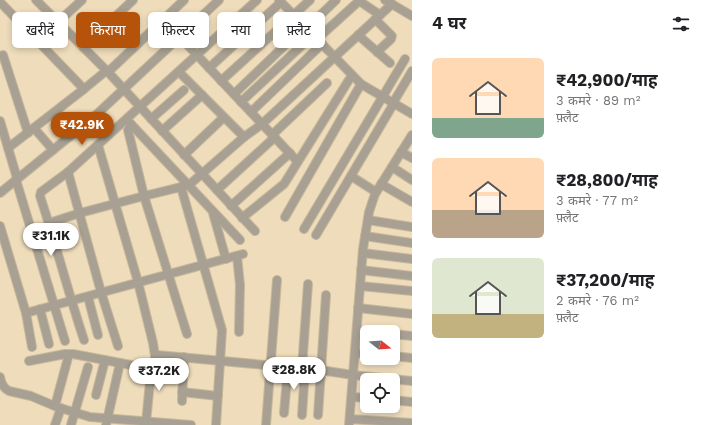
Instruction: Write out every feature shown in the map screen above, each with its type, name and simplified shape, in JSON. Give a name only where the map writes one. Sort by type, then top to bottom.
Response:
[{"type":"street","points":[[36,0],[48,12]]},
{"type":"street","points":[[68,15],[82,0]]},
{"type":"street","points":[[120,12],[133,0]]},
{"type":"street","points":[[8,148],[107,71],[184,0]]},
{"type":"street","points":[[206,12],[219,0]]},
{"type":"street","points":[[84,340],[71,302],[49,223],[39,194],[42,190],[68,172],[98,145],[129,122],[140,107],[257,0]]},
{"type":"street","points":[[297,12],[310,0]]},
{"type":"street","points":[[323,12],[336,0]]},
{"type":"street","points":[[325,31],[358,0],[377,17],[392,36],[391,39],[377,52]]},
{"type":"street","points":[[0,2],[12,14]]},
{"type":"street","points":[[209,68],[283,2],[291,12]]},
{"type":"street","points":[[49,223],[115,203],[185,186],[202,174],[244,137],[262,124],[377,17],[388,2],[412,16]]},
{"type":"street","points":[[68,32],[76,40]]},
{"type":"street","points":[[221,80],[273,34]]},
{"type":"street","points":[[358,35],[390,64]]},
{"type":"street","points":[[325,47],[362,84],[412,114]]},
{"type":"street","points":[[46,48],[84,88]]},
{"type":"street","points":[[84,48],[255,231]]},
{"type":"street","points":[[0,193],[96,115],[168,48]]},
{"type":"street","points":[[190,48],[297,161]]},
{"type":"street","points":[[234,94],[283,48]]},
{"type":"street","points":[[242,102],[306,48]]},
{"type":"street","points":[[251,112],[309,48]]},
{"type":"street","points":[[3,55],[31,130],[53,150]]},
{"type":"street","points":[[304,229],[405,59]]},
{"type":"street","points":[[316,235],[412,71]]},
{"type":"street","points":[[179,72],[223,118],[244,137]]},
{"type":"street","points":[[242,218],[282,186],[352,75]]},
{"type":"street","points":[[217,190],[327,83]]},
{"type":"street","points":[[285,217],[362,84]]},
{"type":"street","points":[[151,119],[184,90]]},
{"type":"street","points":[[162,131],[202,95]]},
{"type":"street","points":[[184,155],[223,118]]},
{"type":"street","points":[[0,121],[65,341]]},
{"type":"street","points":[[129,122],[185,186],[213,210],[240,240]]},
{"type":"street","points":[[129,122],[128,130],[144,196],[187,334]]},
{"type":"street","points":[[412,136],[376,192],[369,212],[361,270],[350,422],[412,423]]},
{"type":"street","points":[[98,145],[138,282],[156,356],[152,369],[146,421]]},
{"type":"street","points":[[401,152],[412,158]]},
{"type":"street","points":[[231,206],[290,153]]},
{"type":"street","points":[[392,167],[412,180]]},
{"type":"street","points":[[68,172],[101,292],[118,346]]},
{"type":"street","points":[[351,176],[376,192]]},
{"type":"street","points":[[381,184],[412,202]]},
{"type":"street","points":[[185,186],[203,265],[222,330],[216,425]]},
{"type":"street","points":[[213,210],[226,259]]},
{"type":"street","points":[[368,220],[412,227]]},
{"type":"street","points":[[0,226],[26,313],[32,347]]},
{"type":"street","points":[[365,236],[412,243]]},
{"type":"street","points":[[363,253],[412,259]]},
{"type":"street","points":[[26,313],[240,255],[239,332]]},
{"type":"street","points":[[361,270],[412,276]]},
{"type":"street","points":[[266,425],[277,280]]},
{"type":"street","points":[[302,415],[308,284]]},
{"type":"street","points":[[360,286],[412,291]]},
{"type":"street","points":[[318,415],[326,295]]},
{"type":"street","points":[[88,297],[98,335]]},
{"type":"street","points":[[358,308],[412,314]]},
{"type":"street","points":[[40,309],[50,344]]},
{"type":"street","points":[[400,335],[412,336]]},
{"type":"street","points":[[355,353],[360,353]]},
{"type":"street","points":[[29,361],[70,354],[152,369]]},
{"type":"street","points":[[55,425],[70,354]]},
{"type":"street","points":[[156,356],[160,355],[304,368],[412,381]]},
{"type":"street","points":[[400,357],[412,358]]},
{"type":"street","points":[[184,358],[182,396],[218,396]]},
{"type":"street","points":[[96,394],[105,360]]},
{"type":"street","points":[[107,422],[120,363]]},
{"type":"street","points":[[71,425],[88,367]]},
{"type":"street","points":[[284,413],[288,367]]},
{"type":"street","points":[[0,377],[6,390],[31,396],[75,413],[89,421],[146,421],[191,425]]},
{"type":"street","points":[[352,397],[360,398]]},
{"type":"street","points":[[400,401],[412,402]]}]
